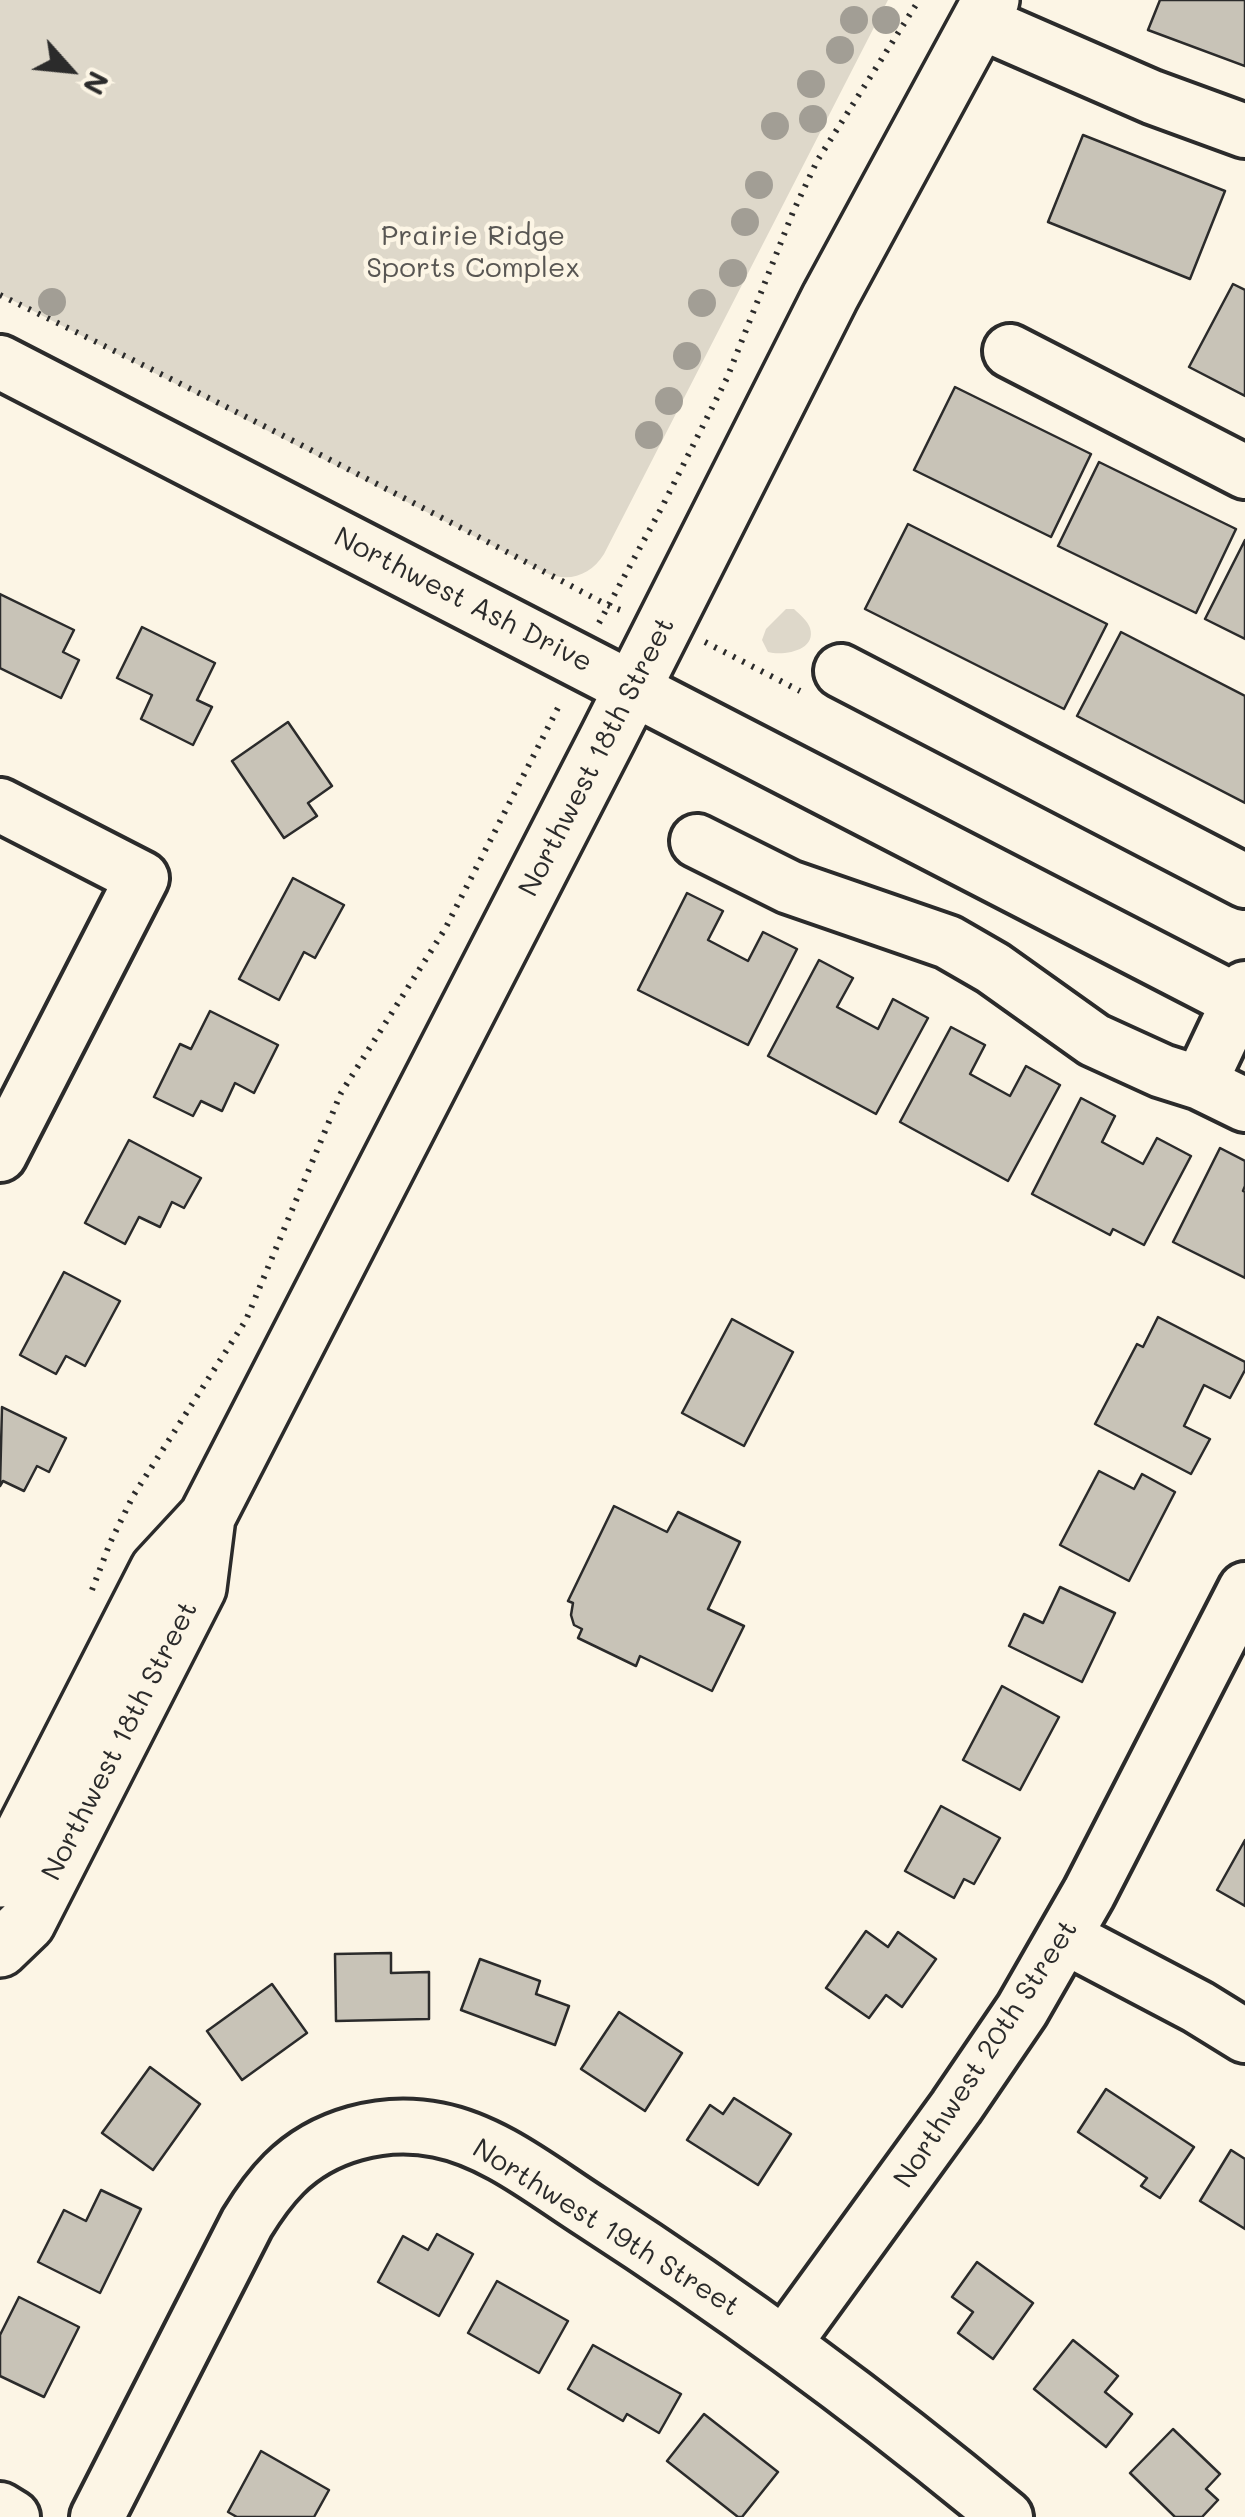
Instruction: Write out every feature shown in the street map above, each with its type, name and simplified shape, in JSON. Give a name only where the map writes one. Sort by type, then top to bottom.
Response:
[{"type":"main road","name":"Northwest 18th Street","points":[[0,1879],[158,1570],[207,1517],[830,297],[986,11]]},
{"type":"main road","name":"Northwest 18th Street","points":[[0,1950],[27,1923],[198,1588],[207,1517]]},
{"type":"street","points":[[986,11],[1152,98],[1245,131]]},
{"type":"street","points":[[1010,351],[1245,472]]},
{"type":"street","name":"Northwest Ash Drive","points":[[0,362],[997,878],[1243,998]]},
{"type":"street","points":[[841,670],[1245,881]]},
{"type":"street","points":[[0,805],[142,878],[0,1155]]},
{"type":"street","points":[[697,841],[789,887],[948,942],[993,968],[1094,1040],[1223,1094],[1243,998]]},
{"type":"street","name":"Northwest 20th Street","points":[[784,2344],[1022,2010],[1065,1937],[1245,1589]]},
{"type":"street","points":[[1065,1937],[1245,2036]]},
{"type":"street","name":"Northwest 19th Street","points":[[97,2517],[247,2222],[266,2194],[297,2163],[335,2140],[376,2128],[436,2130],[478,2143],[528,2172],[784,2344],[1006,2517]]},
{"type":"street","points":[[0,2510],[13,2517]]},
{"type":"path","points":[[91,1592],[133,1496],[246,1320],[341,1094],[444,929],[607,605],[662,507],[727,378],[793,212],[818,161],[919,0]]},
{"type":"path","points":[[0,295],[398,493],[607,605],[663,627]]},
{"type":"green space","name":"Prairie Ridge Sports Complex","points":[[0,0],[888,0],[604,554],[586,572],[563,577],[546,573],[0,294]]},
{"type":"green space","points":[[786,609],[794,609],[807,623],[811,636],[797,650],[768,652],[762,640],[766,629]]},
{"type":"building","points":[[1160,0],[1245,0],[1245,66],[1148,30]]},
{"type":"building","points":[[1083,135],[1225,191],[1190,279],[1048,222]]},
{"type":"building","points":[[1233,284],[1245,290],[1245,396],[1189,367]]},
{"type":"building","points":[[955,387],[1091,454],[1051,537],[914,470]]},
{"type":"building","points":[[1099,462],[1236,529],[1196,613],[1058,546]]},
{"type":"building","points":[[908,524],[1107,624],[1064,709],[865,609]]},
{"type":"building","points":[[1245,540],[1245,639],[1205,619]]},
{"type":"building","points":[[0,594],[74,630],[63,652],[79,660],[61,698],[0,668]]},
{"type":"building","points":[[142,627],[215,663],[197,700],[212,707],[193,745],[141,719],[152,695],[117,678]]},
{"type":"building","points":[[1121,632],[1245,696],[1245,803],[1077,716]]},
{"type":"building","points":[[288,722],[332,786],[308,803],[317,816],[284,838],[232,761]]},
{"type":"building","points":[[293,878],[344,905],[315,958],[304,952],[279,1000],[239,979]]},
{"type":"building","points":[[687,893],[723,911],[708,940],[748,961],[763,932],[797,949],[748,1045],[638,990]]},
{"type":"building","points":[[819,960],[853,978],[837,1007],[878,1029],[893,999],[928,1018],[876,1114],[768,1056]]},
{"type":"building","points":[[210,1011],[278,1045],[254,1093],[235,1083],[222,1111],[201,1101],[193,1116],[154,1097],[180,1044],[191,1049]]},
{"type":"building","points":[[951,1027],[985,1045],[970,1074],[1010,1096],[1026,1066],[1060,1085],[1008,1181],[900,1122]]},
{"type":"building","points":[[1081,1098],[1115,1116],[1102,1142],[1143,1164],[1157,1138],[1191,1156],[1144,1245],[1113,1229],[1110,1235],[1032,1194]]},
{"type":"building","points":[[129,1140],[201,1178],[184,1208],[172,1202],[160,1227],[139,1217],[125,1244],[85,1223]]},
{"type":"building","points":[[1220,1148],[1245,1161],[1245,1278],[1173,1242]]},
{"type":"building","points":[[64,1272],[120,1301],[85,1366],[66,1356],[56,1374],[20,1355]]},
{"type":"building","points":[[1158,1317],[1245,1362],[1245,1370],[1230,1398],[1204,1385],[1184,1426],[1210,1439],[1191,1474],[1095,1424],[1137,1344],[1143,1347]]},
{"type":"building","points":[[732,1319],[793,1352],[744,1446],[682,1413]]},
{"type":"building","points":[[2,1407],[66,1438],[49,1472],[37,1466],[24,1491],[3,1481],[0,1486]]},
{"type":"building","points":[[1099,1471],[1134,1489],[1142,1474],[1175,1492],[1129,1581],[1060,1545]]},
{"type":"building","points":[[614,1506],[667,1532],[678,1512],[740,1542],[708,1609],[744,1626],[712,1691],[640,1656],[636,1666],[578,1638],[582,1629],[574,1625],[573,1603],[568,1601]]},
{"type":"building","points":[[1060,1587],[1115,1613],[1082,1682],[1009,1646],[1024,1614],[1043,1623]]},
{"type":"building","points":[[1002,1686],[1059,1717],[1020,1790],[963,1760]]},
{"type":"building","points":[[941,1806],[1000,1838],[974,1884],[964,1879],[954,1898],[905,1871]]},
{"type":"building","points":[[1245,1840],[1245,1906],[1217,1890]]},
{"type":"building","points":[[866,1931],[888,1947],[898,1932],[936,1959],[902,2007],[886,1995],[869,2018],[826,1988]]},
{"type":"building","points":[[391,1953],[391,1973],[429,1972],[429,2019],[336,2021],[335,1954]]},
{"type":"building","points":[[480,1959],[540,1981],[536,1994],[569,2006],[555,2045],[461,2010]]},
{"type":"building","points":[[272,1984],[307,2033],[242,2080],[207,2031]]},
{"type":"building","points":[[619,2012],[682,2053],[645,2111],[581,2069]]},
{"type":"building","points":[[150,2067],[200,2104],[153,2170],[102,2133]]},
{"type":"building","points":[[1106,2089],[1194,2147],[1160,2198],[1141,2186],[1147,2178],[1078,2132]]},
{"type":"building","points":[[734,2098],[791,2134],[758,2185],[687,2140],[710,2105],[723,2114]]},
{"type":"building","points":[[1231,2150],[1245,2159],[1245,2229],[1200,2201]]},
{"type":"building","points":[[101,2190],[141,2209],[100,2293],[38,2262],[64,2210],[86,2221]]},
{"type":"building","points":[[437,2234],[473,2254],[439,2316],[378,2282],[403,2236],[428,2250]]},
{"type":"building","points":[[977,2262],[1033,2303],[993,2359],[958,2333],[973,2312],[952,2297]]},
{"type":"building","points":[[497,2281],[568,2321],[539,2373],[468,2333]]},
{"type":"building","points":[[19,2297],[79,2327],[44,2397],[0,2376],[0,2335]]},
{"type":"building","points":[[1073,2340],[1118,2376],[1105,2392],[1132,2414],[1106,2447],[1034,2389]]},
{"type":"building","points":[[593,2345],[681,2394],[659,2433],[627,2414],[623,2421],[568,2389]]},
{"type":"building","points":[[704,2414],[778,2472],[742,2517],[667,2461]]},
{"type":"building","points":[[1173,2429],[1220,2474],[1206,2489],[1218,2500],[1202,2517],[1175,2517],[1130,2473]]},
{"type":"building","points":[[261,2451],[329,2490],[314,2517],[237,2517],[228,2512]]}]
